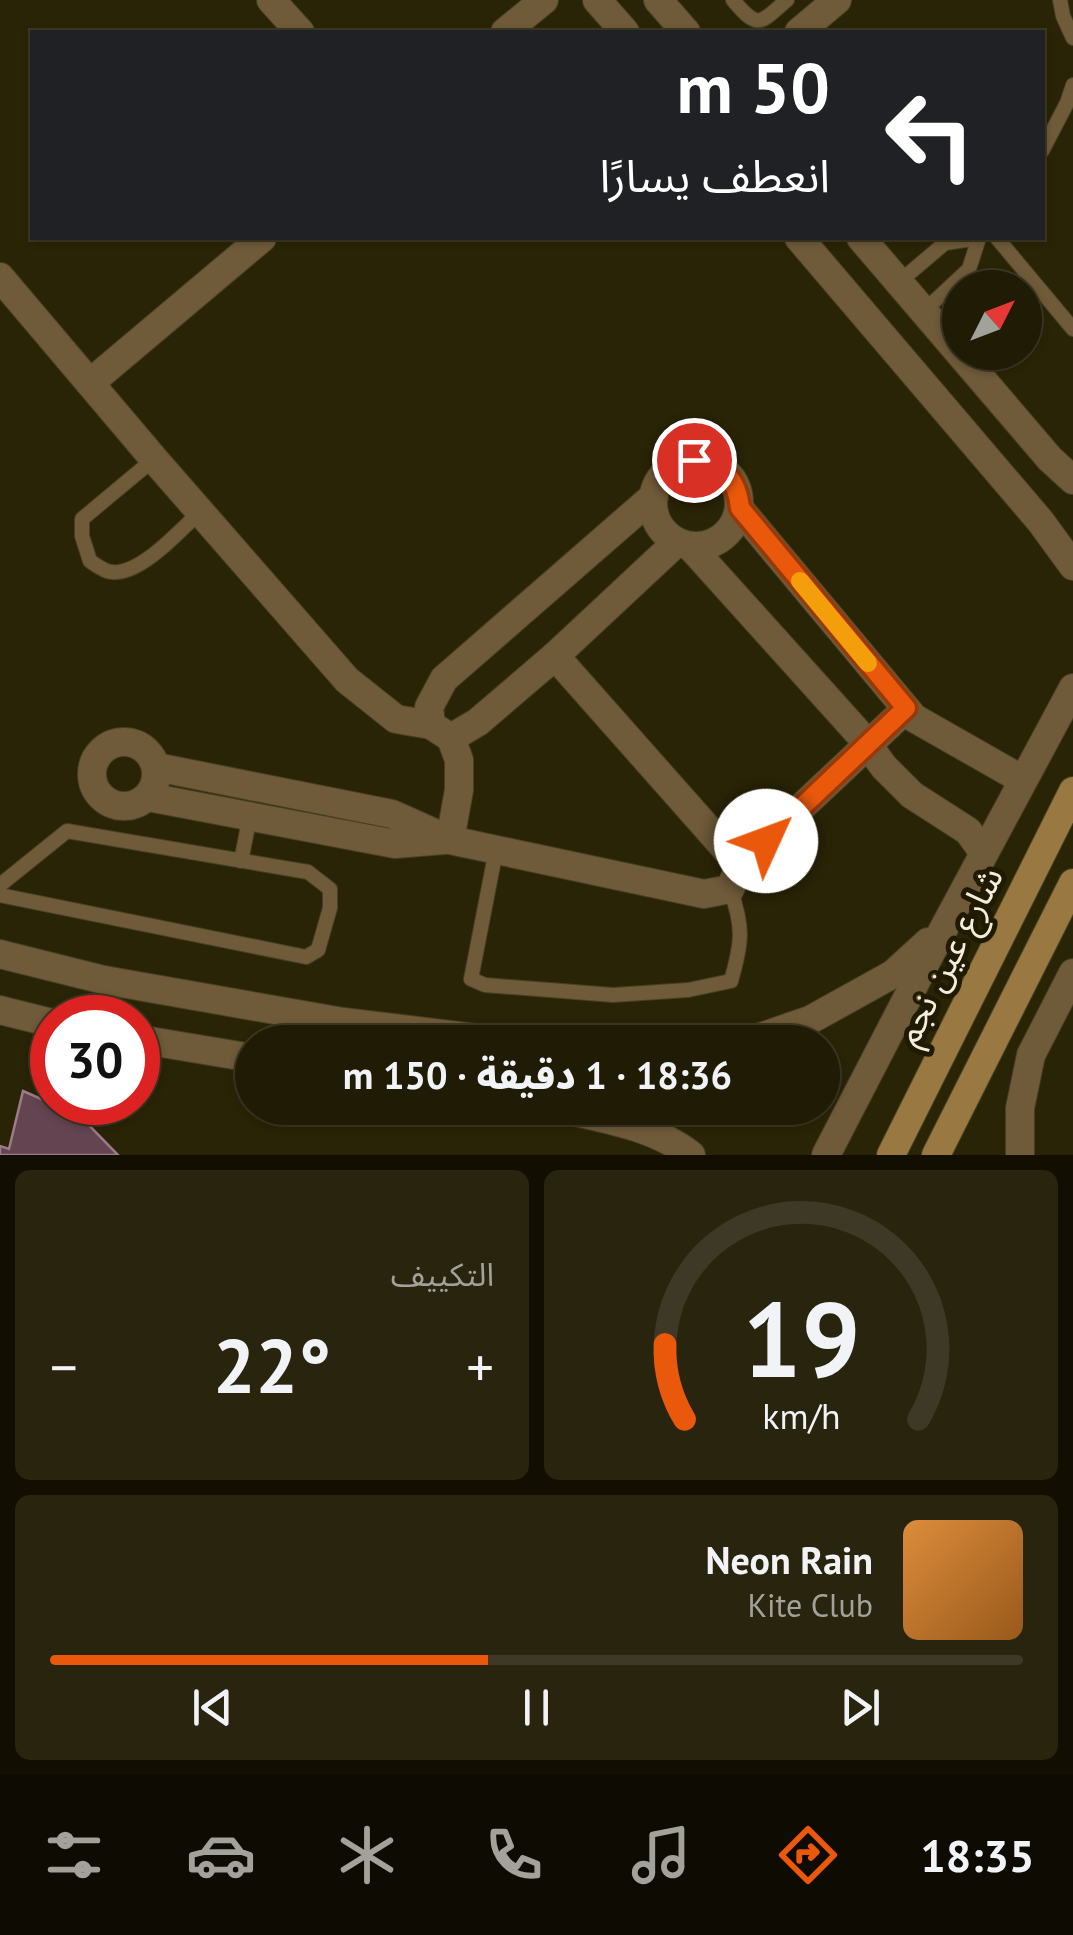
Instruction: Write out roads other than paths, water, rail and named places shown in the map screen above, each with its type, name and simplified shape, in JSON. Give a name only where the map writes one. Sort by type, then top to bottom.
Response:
[{"type":"main road","name":"شارع عين نجم","points":[[892,1155],[1073,791]]},
{"type":"main road","points":[[936,1155],[1073,883]]},
{"type":"street","points":[[271,0],[298,30]]},
{"type":"street","points":[[507,30],[544,0]]},
{"type":"street","points":[[598,0],[623,30]]},
{"type":"street","points":[[658,0],[684,30]]},
{"type":"street","points":[[801,30],[836,0]]},
{"type":"street","points":[[90,383],[260,240]]},
{"type":"street","points":[[802,240],[1041,522],[1073,566]]},
{"type":"street","points":[[863,240],[1050,459],[1073,480]]},
{"type":"street","points":[[0,277],[346,680],[396,719],[440,731],[478,722],[684,544],[704,546],[728,533],[740,508],[732,479],[722,468],[694,460],[680,463],[658,482],[654,510],[666,534],[684,544],[868,745],[884,768],[912,794],[968,832],[984,853]]},
{"type":"street","points":[[450,840],[459,790],[459,760],[428,707],[444,679],[654,496]]},
{"type":"street","points":[[740,508],[914,718],[1024,780]]},
{"type":"street","points":[[554,656],[735,877]]},
{"type":"street","points":[[826,1155],[1073,688]]},
{"type":"street","points":[[156,766],[392,814],[450,840],[704,894],[735,877],[906,708]]},
{"type":"street","points":[[125,742],[136,744],[152,756],[156,766],[154,788],[148,797],[129,806],[108,802],[94,786],[93,765],[105,748],[125,742]]},
{"type":"street","points":[[148,797],[395,844],[450,840]]},
{"type":"street","points":[[795,1025],[893,974],[944,928]]},
{"type":"street","points":[[0,954],[104,980],[368,1025]]},
{"type":"street","points":[[1020,1155],[1020,1108],[1032,1055],[1073,973]]},
{"type":"street","points":[[0,1010],[30,1018]]},
{"type":"street","points":[[160,1043],[235,1055]]},
{"type":"street","points":[[628,1125],[674,1142],[692,1155]]},
{"type":"lane","points":[[733,0],[756,21],[762,21],[787,0]]},
{"type":"lane","points":[[1060,0],[1073,38]]},
{"type":"lane","points":[[1045,145],[1073,86]]},
{"type":"lane","points":[[899,282],[945,243],[965,240]]},
{"type":"lane","points":[[924,311],[969,269],[978,240]]},
{"type":"lane","points":[[999,240],[1073,328]]},
{"type":"lane","points":[[154,459],[82,519],[82,536],[90,561],[111,572],[131,569],[159,550],[200,512]]},
{"type":"lane","points":[[241,861],[250,816]]},
{"type":"lane","points":[[0,885],[67,832],[308,872],[330,888],[330,908],[318,950],[306,957],[0,896]]},
{"type":"lane","points":[[496,850],[471,979],[484,985],[613,994],[688,990],[731,982],[740,950],[735,877]]}]
